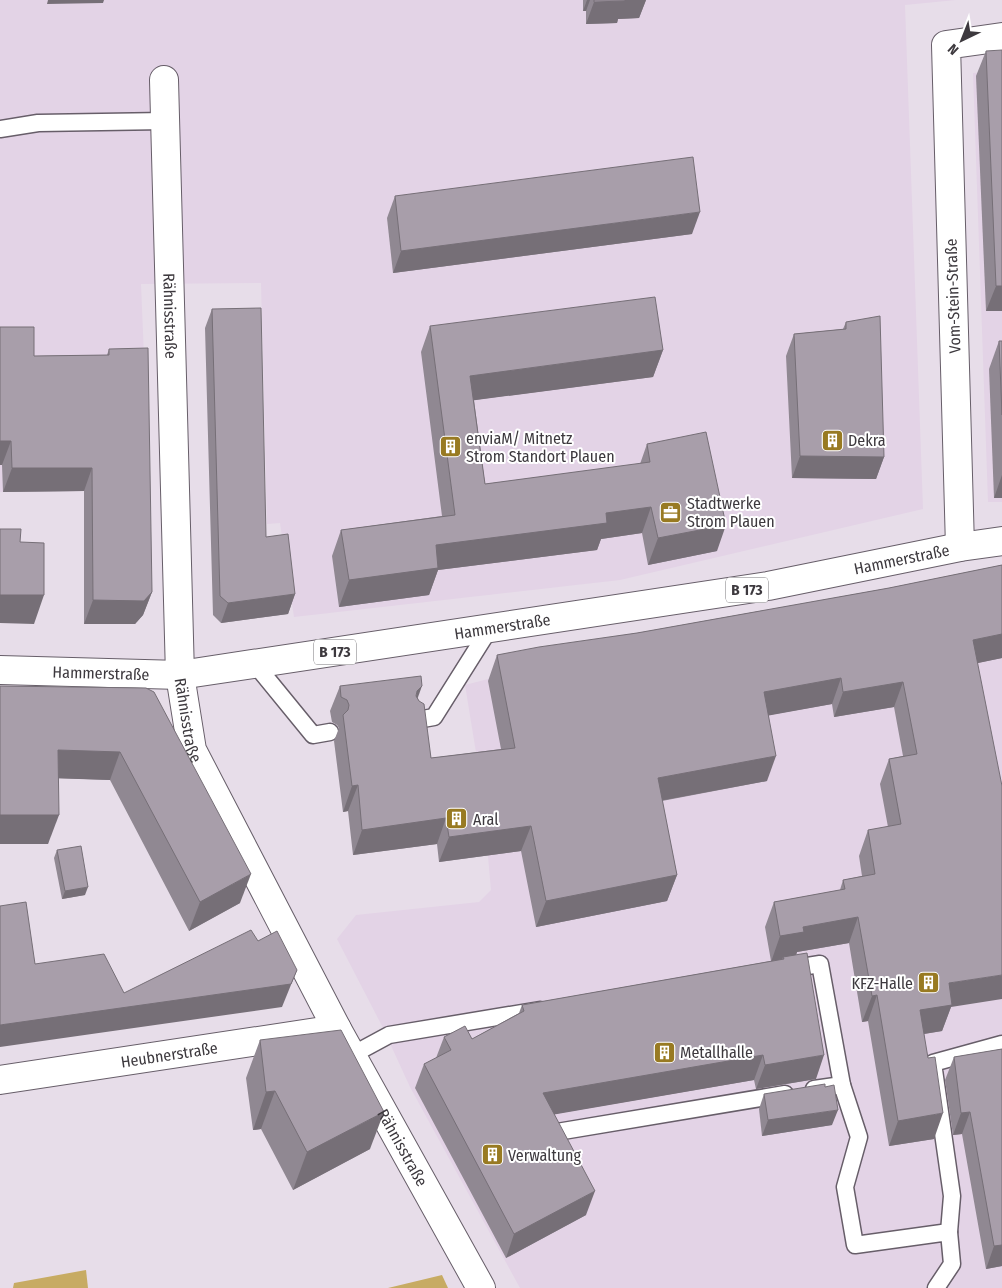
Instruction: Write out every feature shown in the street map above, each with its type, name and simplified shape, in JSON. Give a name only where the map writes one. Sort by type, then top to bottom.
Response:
[{"type":"street","name":"Vom-Stein-Straße","points":[[960,547],[946,44],[1002,37]]},
{"type":"street","name":"Rähnisstraße","points":[[164,80],[180,675],[192,750],[338,1029],[481,1288]]},
{"type":"street","name":"Hammerstraße","points":[[0,670],[180,675],[768,586],[960,547],[1002,541]]},
{"type":"street","name":"Heubnerstraße","points":[[0,1080],[338,1029]]},
{"type":"lane","points":[[0,130],[38,123],[166,121]]},
{"type":"lane","points":[[416,720],[434,717],[490,628]]},
{"type":"lane","points":[[255,664],[313,735],[330,732]]},
{"type":"lane","points":[[771,972],[820,964],[842,1085],[859,1137],[844,1187],[855,1245],[949,1232]]},
{"type":"lane","points":[[352,1055],[389,1035],[555,1007]]},
{"type":"lane","points":[[936,1288],[952,1264],[949,1232],[952,1196],[933,1064],[1002,1044]]},
{"type":"lane","points":[[557,1132],[842,1085]]},
{"type":"shaded area","points":[[0,0],[956,0],[905,5],[923,509],[620,580],[294,617],[280,523],[267,524],[261,283],[141,284],[144,357],[38,360],[1,351],[3,492],[0,492]]},
{"type":"shaded area","points":[[1002,72],[1002,502],[988,502],[973,73]]},
{"type":"shaded area","points":[[1002,583],[1002,1288],[520,1288],[410,1087],[382,1026],[337,939],[356,915],[479,902],[491,890],[482,789],[465,685],[511,673]]},
{"type":"shaded area","points":[[86,1270],[88,1288],[13,1288],[14,1283]]},
{"type":"shaded area","points":[[442,1275],[448,1288],[388,1288]]},
{"type":"building","points":[[594,0],[625,0],[625,1],[594,2]]},
{"type":"building","points":[[1002,50],[1002,286],[996,286],[986,51]]},
{"type":"building","points":[[693,157],[700,212],[401,251],[395,196]]},
{"type":"building","points":[[655,297],[663,350],[470,376],[485,484],[650,462],[647,444],[706,432],[726,525],[658,538],[651,507],[606,513],[607,523],[436,545],[438,568],[349,580],[341,530],[455,515],[430,326]]},
{"type":"building","points":[[261,308],[266,537],[288,534],[295,594],[228,603],[220,596],[212,309]]},
{"type":"building","name":"Dekra","points":[[880,316],[884,457],[800,456],[794,334],[846,329],[846,322]]},
{"type":"building","points":[[0,327],[34,327],[34,356],[109,355],[109,349],[148,348],[152,592],[144,601],[93,600],[92,468],[12,468],[11,441],[0,441]]},
{"type":"building","points":[[999,341],[1002,341],[1002,415]]},
{"type":"building","points":[[0,529],[21,529],[20,542],[44,543],[44,595],[0,595]]},
{"type":"building","points":[[1002,565],[1002,634],[973,640],[1002,786],[1002,975],[949,983],[952,1005],[920,1010],[928,1058],[935,1057],[943,1113],[898,1121],[877,995],[872,996],[858,917],[803,927],[804,932],[780,936],[774,902],[845,889],[843,880],[875,874],[868,830],[901,824],[889,759],[917,754],[903,682],[843,692],[841,678],[764,692],[776,756],[658,778],[677,875],[546,901],[531,826],[449,837],[446,818],[362,830],[358,785],[352,786],[343,715],[348,710],[349,705],[347,700],[341,697],[340,686],[421,676],[422,686],[417,691],[416,696],[424,704],[431,758],[515,748],[497,655],[637,633],[889,588]]},
{"type":"building","points":[[0,686],[146,688],[154,692],[251,874],[200,902],[120,752],[58,750],[59,815],[0,815]]},
{"type":"building","points":[[81,846],[88,887],[65,891],[57,850]]},
{"type":"building","points":[[26,902],[35,964],[104,954],[124,993],[251,930],[258,941],[277,931],[297,970],[291,984],[0,1025],[0,906]]},
{"type":"building","points":[[807,953],[824,1055],[765,1065],[763,1055],[543,1093],[595,1191],[514,1234],[424,1064],[451,1050],[444,1037],[465,1026],[472,1039],[524,1011],[522,1005],[784,959],[783,957]]},
{"type":"building","points":[[341,1030],[384,1112],[307,1152],[275,1091],[266,1092],[260,1040]]},
{"type":"building","points":[[1002,1049],[1002,1245],[994,1246],[970,1112],[961,1113],[954,1057]]},
{"type":"building","points":[[825,1084],[825,1087],[834,1085],[838,1110],[768,1120],[764,1094]]},
{"type":"place","name":"Dekra","points":[[832,440]]},
{"type":"place","name":"enviaM/ Mitnetz Strom Standort Plauen","points":[[450,447]]},
{"type":"place","name":"Stadtwerke Strom Plauen","points":[[671,512]]},
{"type":"place","name":"Aral","points":[[457,819]]},
{"type":"place","name":"KFZ-Halle","points":[[929,983]]},
{"type":"place","name":"Metallhalle","points":[[664,1052]]},
{"type":"place","name":"Verwaltung","points":[[492,1155]]}]
